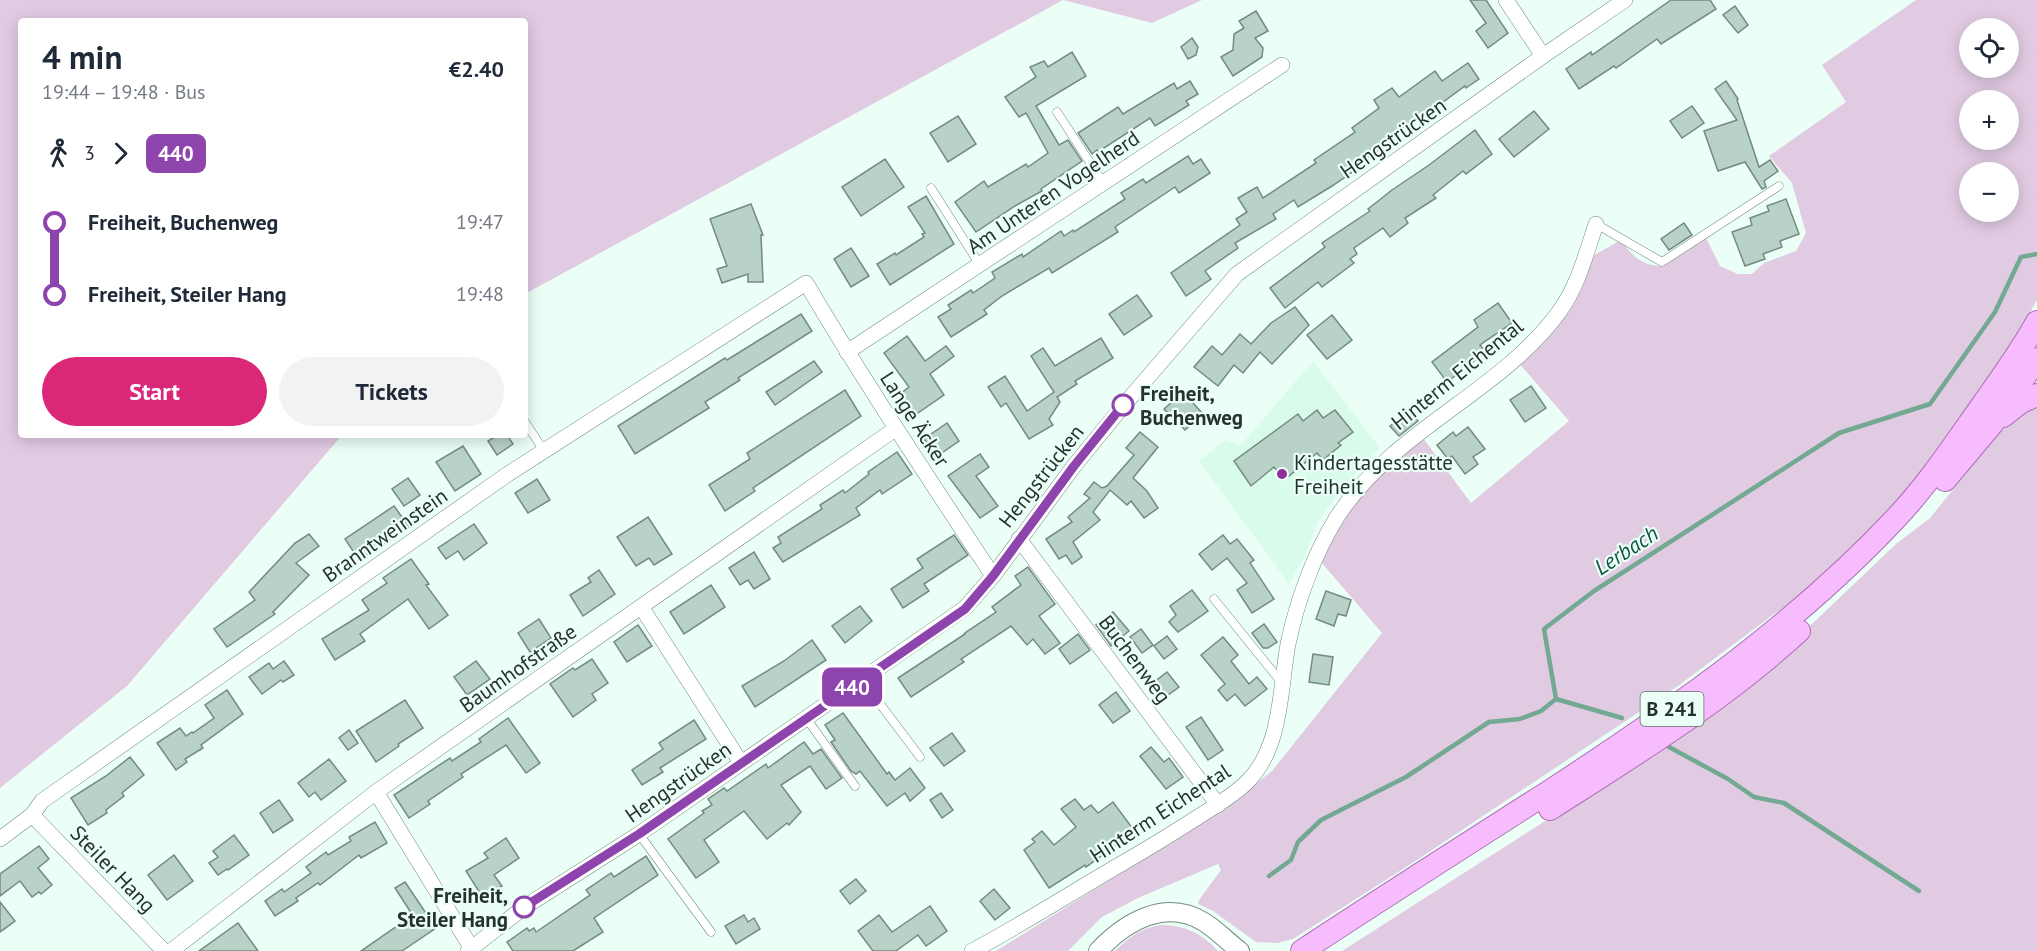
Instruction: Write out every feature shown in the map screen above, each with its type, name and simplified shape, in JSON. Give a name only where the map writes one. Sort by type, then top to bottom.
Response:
[{"type":"main road","name":"B 241","points":[[1330,951],[1641,751],[1755,668],[1796,633],[1908,523],[1992,424],[2029,370],[2037,322]]},
{"type":"main road","name":"B 241","points":[[1302,951],[1633,736],[1690,697],[1787,622],[1836,578],[1898,516],[1954,446],[2029,370]]},
{"type":"street","points":[[1506,0],[1543,56]]},
{"type":"street","name":"Hengstrücken","points":[[470,950],[523,908],[639,834],[965,609],[993,576],[1123,405],[1237,274],[1625,0]]},
{"type":"street","name":"Am Unteren Vogelherd","points":[[847,352],[981,266],[1282,65]]},
{"type":"street","name":"Hinterm Eichental","points":[[972,951],[1024,923],[1160,842],[1218,805],[1249,780],[1264,760],[1272,738],[1288,642],[1298,606],[1315,562],[1338,516],[1365,482],[1392,454],[1505,366],[1550,324],[1576,283],[1596,224]]},
{"type":"street","name":"Lange Äcker","points":[[806,283],[895,429],[993,576]]},
{"type":"street","name":"Branntweinstein","points":[[0,839],[32,815],[42,801],[508,474],[806,283]]},
{"type":"street","name":"Baumhofstraße","points":[[171,951],[376,792],[895,429]]},
{"type":"street","name":"Buchenweg","points":[[1019,539],[1218,805]]},
{"type":"street","points":[[642,608],[741,764]]},
{"type":"street","points":[[376,792],[470,950]]},
{"type":"street","name":"Steiler Hang","points":[[32,815],[164,951]]},
{"type":"street","points":[[1098,951],[1116,933],[1128,925],[1164,912],[1183,913],[1197,918],[1211,927],[1233,948]]},
{"type":"lane","points":[[1057,112],[1104,184]]},
{"type":"lane","points":[[1596,224],[1662,262],[1779,186]]},
{"type":"lane","points":[[931,188],[981,266]]},
{"type":"lane","points":[[528,427],[544,451]]},
{"type":"lane","points":[[1214,599],[1282,683]]},
{"type":"lane","points":[[862,680],[920,757]]},
{"type":"lane","points":[[806,718],[855,786]]},
{"type":"lane","points":[[639,834],[711,932]]},
{"type":"shaded area","points":[[0,0],[1063,0],[528,292],[528,18],[18,18],[18,438],[339,438],[127,686],[0,788]]},
{"type":"shaded area","points":[[1063,0],[1202,0],[1152,23]]},
{"type":"shaded area","points":[[1916,0],[2037,0],[2037,300],[2003,360],[1892,512],[1809,592],[1774,614],[1678,686],[1414,862],[1293,939],[1277,943],[1256,942],[1213,911],[1198,904],[1221,870],[1218,864],[1138,898],[1102,917],[1068,951],[996,951],[1225,808],[1272,771],[1382,633],[1321,562],[1344,518],[1377,477],[1423,438],[1471,503],[1569,421],[1517,361],[1596,254],[1621,240],[1637,258],[1659,266],[1705,236],[1720,266],[1738,274],[1752,274],[1764,263],[1796,251],[1806,233],[1792,183],[1769,156],[1846,102],[1822,65]]},
{"type":"shaded area","name":"Kindertagesstätte Freiheit","points":[[1313,361],[1380,448],[1344,486],[1318,522],[1305,555],[1289,584],[1199,461],[1225,440],[1241,445]]},
{"type":"shaded area","points":[[2037,405],[2037,951],[1342,951],[1553,816],[1771,663],[1896,544],[1930,518],[2008,421]]},
{"type":"shaded area","points":[[1162,925],[1193,932],[1218,951],[1115,951],[1136,934]]},
{"type":"building","points":[[1470,0],[1486,0],[1508,33],[1488,48],[1476,31],[1486,23]]},
{"type":"building","points":[[1671,0],[1710,0],[1716,9],[1661,44],[1657,39],[1616,68],[1614,66],[1579,89],[1566,69],[1591,52],[1592,55]]},
{"type":"building","points":[[1735,6],[1748,25],[1738,33],[1723,15]]},
{"type":"building","points":[[1256,11],[1268,31],[1255,38],[1263,48],[1262,57],[1233,76],[1221,57],[1233,50],[1234,34],[1244,28],[1239,21]]},
{"type":"building","points":[[1192,38],[1198,47],[1196,55],[1188,59],[1181,47]]},
{"type":"building","points":[[1072,52],[1086,76],[1036,106],[1059,145],[1068,140],[1082,161],[1041,189],[1042,191],[976,232],[955,202],[984,181],[988,187],[1026,164],[1028,167],[1048,153],[1026,113],[1019,117],[1005,97],[1036,77],[1030,67],[1044,61],[1048,67]]},
{"type":"building","points":[[1468,63],[1479,79],[1466,88],[1465,86],[1431,111],[1429,109],[1386,139],[1389,143],[1332,186],[1298,207],[1294,200],[1273,214],[1276,219],[1235,243],[1238,248],[1205,271],[1211,279],[1186,296],[1171,273],[1240,225],[1236,219],[1247,212],[1238,198],[1257,187],[1263,198],[1316,163],[1314,160],[1355,132],[1352,128],[1379,108],[1374,100],[1392,88],[1399,97],[1435,71],[1442,81]]},
{"type":"building","points":[[1190,81],[1198,94],[1186,101],[1189,105],[1155,126],[1150,118],[1092,154],[1078,133],[1118,107],[1123,114],[1174,83],[1177,89]]},
{"type":"building","points":[[1726,81],[1738,99],[1759,167],[1770,160],[1778,171],[1764,181],[1766,187],[1762,189],[1745,162],[1718,171],[1704,131],[1737,120],[1715,89]]},
{"type":"building","points":[[1692,106],[1704,123],[1682,138],[1670,121]]},
{"type":"building","points":[[1534,111],[1549,129],[1514,157],[1499,139]]},
{"type":"building","points":[[958,116],[976,144],[948,162],[930,133]]},
{"type":"building","points":[[1475,130],[1492,154],[1466,174],[1463,171],[1433,195],[1436,198],[1405,218],[1408,223],[1390,237],[1383,228],[1354,248],[1357,254],[1350,259],[1354,263],[1322,287],[1318,282],[1285,308],[1270,288],[1325,247],[1322,243],[1370,211],[1368,209],[1392,190]]},
{"type":"building","points":[[1188,156],[1193,164],[1201,159],[1210,173],[1179,193],[1175,187],[1115,227],[1118,232],[1052,273],[1049,268],[1002,296],[984,310],[987,314],[951,337],[938,317],[951,309],[948,305],[971,290],[973,293],[995,278],[992,272],[1022,254],[1023,257],[1061,231],[1064,236],[1073,230],[1074,232],[1125,199],[1121,193],[1143,179],[1146,183]]},
{"type":"building","points":[[885,159],[904,187],[861,216],[842,187]]},
{"type":"building","points":[[926,196],[954,244],[890,285],[877,264],[924,237],[922,234],[925,233],[908,207]]},
{"type":"building","points":[[1786,199],[1799,234],[1780,241],[1782,247],[1763,254],[1765,259],[1745,266],[1732,232],[1752,225],[1750,218],[1769,211],[1767,206]]},
{"type":"building","points":[[751,204],[763,235],[761,235],[763,282],[748,282],[748,274],[722,283],[717,269],[727,266],[710,219]]},
{"type":"building","points":[[1684,223],[1692,235],[1669,250],[1661,239]]},
{"type":"building","points":[[851,248],[869,276],[851,287],[834,259]]},
{"type":"building","points":[[1137,295],[1152,316],[1124,335],[1109,314]]},
{"type":"building","points":[[1498,303],[1512,323],[1480,345],[1486,352],[1447,382],[1432,362],[1478,327],[1474,320]]},
{"type":"building","points":[[1295,307],[1309,325],[1272,364],[1260,352],[1243,373],[1234,365],[1218,386],[1194,367],[1212,346],[1222,355],[1240,334],[1251,344],[1271,323]]},
{"type":"building","points":[[801,314],[812,331],[705,402],[709,408],[635,454],[618,426],[725,358],[727,360]]},
{"type":"building","points":[[1332,315],[1352,340],[1327,359],[1307,335]]},
{"type":"building","points":[[907,336],[925,361],[946,346],[954,356],[930,374],[944,395],[915,415],[900,394],[909,387],[884,353]]},
{"type":"building","points":[[1101,338],[1113,358],[1075,381],[1077,384],[1057,397],[1060,402],[1049,419],[1053,425],[1029,439],[1006,403],[1001,407],[988,387],[1005,376],[1027,411],[1054,392],[1031,356],[1043,348],[1055,366]]},
{"type":"building","points":[[814,361],[822,372],[775,405],[766,392]]},
{"type":"building","points":[[1531,386],[1546,408],[1525,422],[1510,400]]},
{"type":"building","points":[[845,390],[861,416],[753,488],[755,491],[725,511],[709,485],[750,459],[747,453]]},
{"type":"building","points":[[1183,392],[1203,414],[1185,430],[1164,409]]},
{"type":"building","points":[[1317,410],[1323,418],[1335,410],[1353,432],[1338,443],[1341,445],[1323,460],[1317,453],[1289,476],[1282,477],[1274,467],[1251,486],[1234,461],[1298,414],[1303,421]]},
{"type":"building","points":[[1410,411],[1418,421],[1399,436],[1390,426]]},
{"type":"building","points":[[947,423],[959,441],[936,457],[924,439]]},
{"type":"building","points":[[1468,427],[1485,449],[1473,457],[1478,464],[1465,474],[1452,456],[1448,459],[1437,445],[1453,432],[1456,436]]},
{"type":"building","points":[[1140,432],[1158,447],[1133,478],[1147,491],[1158,508],[1144,518],[1131,501],[1127,505],[1110,490],[1093,512],[1100,520],[1073,542],[1082,557],[1072,564],[1066,555],[1059,559],[1046,539],[1072,522],[1068,517],[1090,498],[1084,494],[1094,482],[1102,488],[1107,486],[1134,455],[1126,448]]},
{"type":"building","points":[[493,438],[509,438],[513,444],[497,455],[488,441]]},
{"type":"building","points":[[463,446],[481,474],[455,491],[436,462]]},
{"type":"building","points":[[897,452],[912,474],[882,494],[880,490],[856,508],[860,515],[783,562],[773,548],[781,543],[778,537],[822,509],[820,505],[843,490],[845,493],[869,474],[868,472]]},
{"type":"building","points":[[980,454],[989,467],[976,476],[998,506],[980,518],[948,476]]},
{"type":"building","points":[[408,478],[420,495],[404,506],[392,489]]},
{"type":"building","points":[[537,479],[550,500],[528,513],[515,493]]},
{"type":"building","points":[[394,506],[409,527],[359,560],[345,539]]},
{"type":"building","points":[[648,517],[672,554],[654,565],[649,558],[636,566],[617,537]]},
{"type":"building","points":[[474,524],[487,543],[464,560],[458,551],[446,559],[438,548]]},
{"type":"building","points":[[309,534],[319,546],[296,563],[309,575],[273,612],[275,614],[227,647],[214,629],[255,600],[249,592],[295,543]]},
{"type":"building","points":[[954,535],[968,555],[924,584],[929,591],[903,608],[891,589],[923,568],[917,559]]},
{"type":"building","points":[[1223,535],[1230,544],[1237,539],[1254,560],[1250,563],[1274,599],[1252,613],[1237,590],[1247,583],[1227,558],[1212,570],[1199,554]]},
{"type":"building","points":[[754,552],[770,579],[754,589],[748,580],[740,585],[729,568]]},
{"type":"building","points":[[411,559],[429,584],[426,585],[448,615],[429,629],[408,599],[360,634],[365,641],[335,660],[322,639],[369,610],[362,600],[387,583],[383,578]]},
{"type":"building","points":[[1028,567],[1055,604],[1039,616],[1060,643],[1045,654],[1033,639],[1027,645],[1011,626],[961,659],[964,662],[911,697],[898,678],[996,612],[992,607],[1021,585],[1015,576]]},
{"type":"building","points":[[599,570],[615,594],[583,616],[570,595],[591,582],[588,578]]},
{"type":"building","points":[[711,585],[725,607],[684,634],[670,612]]},
{"type":"building","points":[[1192,590],[1208,611],[1178,632],[1169,622],[1176,615],[1170,606]]},
{"type":"building","points":[[1326,591],[1351,600],[1346,616],[1338,614],[1334,626],[1316,619]]},
{"type":"building","points":[[860,606],[872,621],[845,643],[832,626]]},
{"type":"building","points":[[1113,612],[1129,631],[1111,646],[1096,625]]},
{"type":"building","points":[[539,619],[551,638],[530,652],[518,633]]},
{"type":"building","points":[[1264,624],[1277,642],[1268,648],[1263,648],[1252,633]]},
{"type":"building","points":[[638,625],[652,646],[627,662],[614,642]]},
{"type":"building","points":[[1141,629],[1153,645],[1142,653],[1130,637]]},
{"type":"building","points":[[1078,634],[1090,650],[1070,664],[1059,649]]},
{"type":"building","points":[[1167,636],[1177,649],[1164,659],[1154,646]]},
{"type":"building","points":[[1223,637],[1238,655],[1231,661],[1249,684],[1257,677],[1267,689],[1245,706],[1235,694],[1227,701],[1218,690],[1225,684],[1201,655]]},
{"type":"building","points":[[812,640],[826,660],[755,707],[742,686],[784,661]]},
{"type":"building","points":[[1313,654],[1333,657],[1329,685],[1309,682]]},
{"type":"building","points":[[592,659],[608,683],[592,694],[596,700],[573,717],[550,684],[573,668],[575,670]]},
{"type":"building","points":[[284,661],[294,675],[283,682],[281,680],[262,694],[249,677],[269,663],[273,669]]},
{"type":"building","points":[[476,661],[490,679],[467,695],[454,677]]},
{"type":"building","points":[[1167,672],[1179,687],[1164,698],[1153,683]]},
{"type":"building","points":[[227,690],[243,714],[201,745],[203,748],[185,759],[187,762],[176,770],[157,743],[180,728],[186,736],[193,733],[214,718],[205,705]]},
{"type":"building","points":[[1116,692],[1130,711],[1113,723],[1099,705]]},
{"type":"building","points":[[405,700],[423,728],[376,762],[356,731]]},
{"type":"building","points":[[843,713],[887,774],[889,772],[895,780],[910,768],[925,788],[910,801],[905,793],[887,806],[860,771],[856,774],[851,771],[831,742],[835,740],[825,725]]},
{"type":"building","points":[[1201,717],[1223,750],[1208,760],[1186,727]]},
{"type":"building","points":[[508,718],[540,763],[526,773],[506,745],[461,774],[463,777],[428,801],[430,804],[409,818],[394,795],[450,758],[452,761],[481,742],[479,739]]},
{"type":"building","points":[[694,720],[706,739],[660,768],[663,772],[642,785],[632,770],[663,749],[659,743]]},
{"type":"building","points":[[349,730],[358,743],[348,750],[339,738]]},
{"type":"building","points":[[952,733],[965,751],[944,766],[930,748]]},
{"type":"building","points":[[804,742],[813,754],[821,749],[842,778],[826,789],[810,766],[781,785],[801,812],[789,825],[787,823],[767,839],[744,811],[704,840],[719,862],[696,878],[668,839],[712,805],[708,799],[724,788],[727,791],[766,764],[768,768]]},
{"type":"building","points":[[1151,747],[1164,762],[1169,758],[1183,777],[1166,789],[1140,756]]},
{"type":"building","points":[[130,757],[144,775],[122,793],[124,796],[106,810],[107,813],[88,825],[71,798],[106,776]]},
{"type":"building","points":[[329,759],[346,781],[321,800],[315,792],[309,797],[298,783]]},
{"type":"building","points":[[941,793],[953,810],[942,818],[930,800]]},
{"type":"building","points":[[1075,799],[1084,810],[1091,805],[1098,813],[1113,802],[1136,833],[1086,867],[1085,865],[1049,888],[1024,850],[1035,842],[1032,839],[1042,831],[1054,845],[1076,827],[1061,809]]},
{"type":"building","points":[[279,800],[293,820],[273,833],[260,813]]},
{"type":"building","points":[[375,822],[387,843],[361,858],[359,855],[320,885],[318,883],[296,898],[298,901],[275,916],[265,901],[282,889],[284,892],[311,873],[306,867],[326,852],[328,855],[351,841],[349,837]]},
{"type":"building","points":[[234,835],[249,855],[218,875],[209,863],[218,857],[213,851]]},
{"type":"building","points":[[506,838],[519,858],[494,875],[502,886],[483,898],[466,871],[488,858],[484,853]]},
{"type":"building","points":[[39,846],[49,859],[38,868],[52,885],[41,894],[39,892],[32,897],[20,881],[0,896],[0,874]]},
{"type":"building","points":[[174,855],[193,881],[167,900],[148,875]]},
{"type":"building","points":[[646,856],[658,875],[594,918],[603,932],[573,951],[513,951],[507,942],[527,928],[529,931],[534,928],[536,932],[590,895],[586,890],[611,873],[614,877]]},
{"type":"building","points":[[856,879],[866,891],[850,904],[840,891]]},
{"type":"building","points":[[405,882],[436,928],[402,951],[361,951],[407,919],[404,915],[410,911],[395,888]]},
{"type":"building","points":[[994,889],[1010,908],[995,920],[980,901]]},
{"type":"building","points":[[0,902],[15,921],[0,932]]},
{"type":"building","points":[[930,906],[947,931],[926,946],[918,935],[896,951],[873,951],[858,931],[879,915],[892,932]]},
{"type":"building","points":[[744,915],[748,922],[754,918],[760,929],[736,944],[725,926]]},
{"type":"building","points":[[238,923],[258,951],[199,951]]},
{"type":"waterway","name":"Lerbach","points":[[1269,876],[1291,860],[1298,842],[1321,820],[1406,777],[1489,722],[1520,719],[1541,711],[1556,699],[1544,629],[1594,591],[1839,433],[1930,404],[1995,312],[2021,257],[2037,254]]},
{"type":"waterway","points":[[1556,699],[1622,718]]},
{"type":"waterway","points":[[1669,747],[1728,779],[1754,797],[1784,803],[1919,891]]},
{"type":"bus line","name":"440","points":[[524,907],[639,834],[965,609],[993,576],[1074,466],[1123,405]]},
{"type":"place","name":"Freiheit, Buchenweg","points":[[1123,405]]},
{"type":"place","name":"Kindertagesstätte Freiheit","points":[[1282,474]]},
{"type":"place","name":"Freiheit, Steiler Hang","points":[[524,907]]}]
